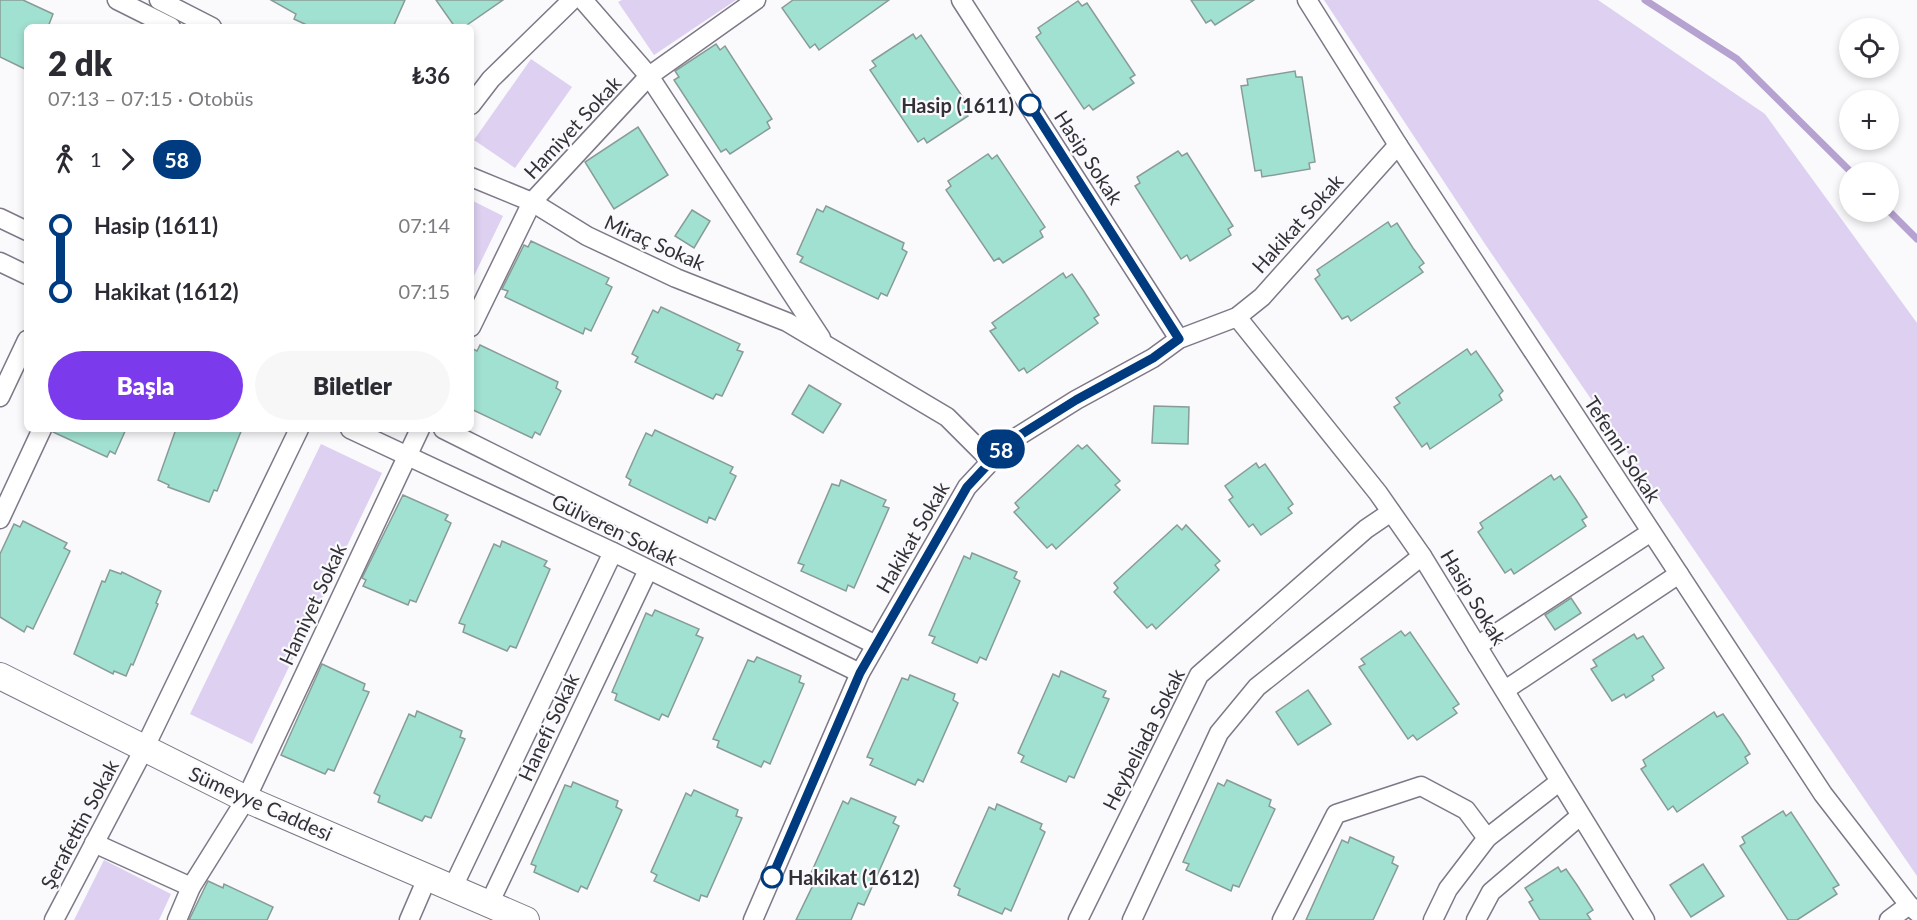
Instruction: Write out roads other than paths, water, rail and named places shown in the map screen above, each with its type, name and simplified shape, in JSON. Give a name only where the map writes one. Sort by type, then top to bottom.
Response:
[{"type":"street","points":[[117,0],[165,24]]},
{"type":"street","points":[[159,0],[206,24]]},
{"type":"street","points":[[474,101],[491,79],[572,0]]},
{"type":"street","name":"Miraç Sokak","points":[[584,0],[649,76],[824,342]]},
{"type":"street","name":"Hamiyet Sokak","points":[[474,321],[532,202],[649,76],[756,0]]},
{"type":"street","name":"Hasip Sokak","points":[[961,0],[1179,339]]},
{"type":"street","name":"Tefenni Sokak","points":[[1307,0],[1398,145],[1823,794],[1913,908]]},
{"type":"street","name":"Hakikat Sokak","points":[[753,920],[860,673],[967,487],[1009,442],[1076,400],[1153,358],[1179,339],[1238,317],[1262,297],[1398,145]]},
{"type":"street","name":"Miraç Sokak","points":[[474,178],[532,202],[587,236],[676,278],[787,321],[947,417],[991,461]]},
{"type":"street","points":[[0,218],[24,230]]},
{"type":"street","points":[[0,262],[24,274]]},
{"type":"street","name":"Hasip Sokak","points":[[1238,317],[1391,512],[1422,556],[1645,920]]},
{"type":"street","points":[[0,397],[24,346]]},
{"type":"street","points":[[0,519],[41,432]]},
{"type":"street","name":"Şerafettin Sokak","points":[[54,920],[144,749],[298,432]]},
{"type":"street","name":"Gülveren Sokak","points":[[356,432],[613,552],[860,673]]},
{"type":"street","name":"Hamiyet Sokak","points":[[177,920],[192,887],[246,799],[418,432]]},
{"type":"street","points":[[449,432],[876,645]]},
{"type":"street","name":"Heybeliada Sokak","points":[[1078,920],[1199,675],[1366,530],[1391,512]]},
{"type":"street","points":[[1477,646],[1651,532]]},
{"type":"street","points":[[453,888],[613,552]]},
{"type":"street","points":[[1132,920],[1219,733],[1257,687],[1422,556]]},
{"type":"street","name":"Hanefi Sokak","points":[[489,904],[648,570]]},
{"type":"street","points":[[1505,690],[1679,574]]},
{"type":"street","name":"Sümeyye Caddesi","points":[[0,676],[246,799],[526,920]]},
{"type":"street","points":[[1433,920],[1448,889],[1486,838],[1559,782]]},
{"type":"street","points":[[1282,920],[1336,814],[1421,786],[1466,810],[1486,838]]},
{"type":"street","points":[[1476,920],[1491,892],[1580,816]]},
{"type":"street","points":[[94,843],[192,887]]},
{"type":"street","points":[[410,920],[428,876]]},
{"type":"street","points":[[1889,920],[1913,908]]},
{"type":"waterway","points":[[1645,0],[1737,59],[1841,162]]},
{"type":"waterway","points":[[1899,221],[1917,239]]},
{"type":"place","name":"Hasip (1611)","points":[[1030,105]]},
{"type":"place","name":"Hakikat (1612)","points":[[772,877]]}]
